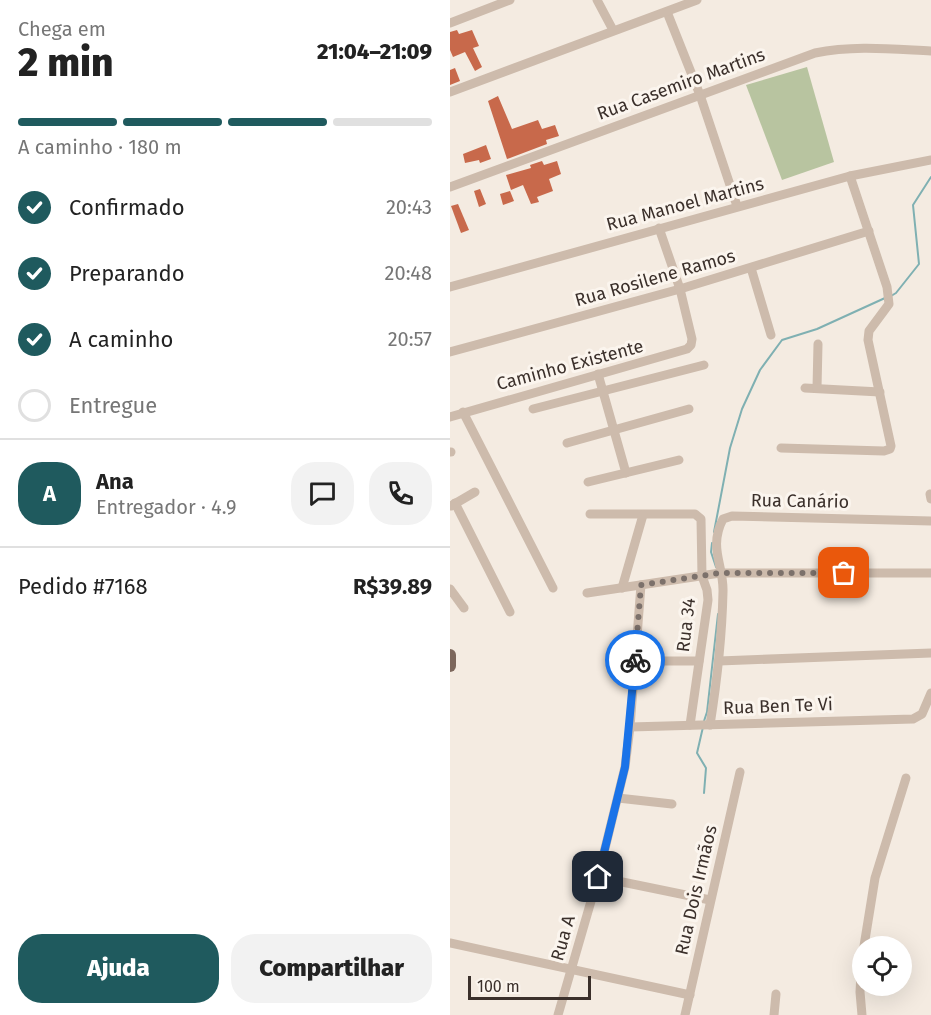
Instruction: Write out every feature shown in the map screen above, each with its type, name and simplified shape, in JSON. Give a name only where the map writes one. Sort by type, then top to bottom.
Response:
[{"type":"main road","points":[[450,655],[450,666]]},
{"type":"street","points":[[450,23],[510,0]]},
{"type":"street","points":[[597,0],[613,30]]},
{"type":"street","points":[[450,93],[697,0]]},
{"type":"street","points":[[667,12],[700,95],[737,206]]},
{"type":"street","name":"Rua Casemiro Martins","points":[[450,187],[814,53],[841,48],[865,47],[931,51]]},
{"type":"street","name":"Rua Manoel Martins","points":[[450,286],[850,176],[931,160]]},
{"type":"street","points":[[781,448],[884,451],[890,449],[890,438],[868,336],[875,322],[889,304],[887,286],[850,176]]},
{"type":"street","points":[[659,228],[680,289]]},
{"type":"street","name":"Rua Rosilene Ramos","points":[[450,352],[680,289],[869,231]]},
{"type":"street","points":[[751,268],[771,335]]},
{"type":"street","name":"Caminho Existente","points":[[450,417],[682,352],[691,345],[693,339],[680,289]]},
{"type":"street","points":[[817,388],[818,344]]},
{"type":"street","points":[[534,409],[704,364]]},
{"type":"street","points":[[598,374],[626,472]]},
{"type":"street","points":[[805,388],[880,392]]},
{"type":"street","points":[[567,443],[689,409]]},
{"type":"street","points":[[463,412],[553,588]]},
{"type":"street","points":[[588,482],[679,460]]},
{"type":"street","points":[[475,492],[453,505],[510,612]]},
{"type":"street","name":"Rua 34","points":[[590,514],[695,514],[700,517],[708,600],[693,725]]},
{"type":"street","points":[[622,588],[643,515]]},
{"type":"street","name":"Rua Canário","points":[[719,573],[717,539],[722,522],[729,516],[931,521]]},
{"type":"street","points":[[586,593],[719,573],[931,573]]},
{"type":"street","name":"Rua 34","points":[[708,725],[719,661],[723,589],[719,573]]},
{"type":"street","name":"Rua A","points":[[558,1015],[598,877],[625,767],[641,585]]},
{"type":"street","points":[[450,589],[464,608]]},
{"type":"street","points":[[719,661],[931,653]]},
{"type":"street","points":[[635,661],[699,662]]},
{"type":"street","name":"Rua Ben Te Vi","points":[[630,727],[913,719],[924,711],[931,693]]},
{"type":"street","name":"Rua Dois Irmãos","points":[[685,1015],[740,772]]},
{"type":"street","points":[[866,936],[875,878],[906,778]]},
{"type":"street","points":[[618,798],[672,804]]},
{"type":"street","points":[[598,877],[710,900]]},
{"type":"street","points":[[450,943],[690,994]]},
{"type":"street","points":[[774,1015],[776,994]]},
{"type":"street","points":[[860,996],[862,1015]]},
{"type":"green space","points":[[807,67],[834,162],[782,180],[746,85]]},
{"type":"building","points":[[457,30],[459,34],[472,30],[479,46],[473,48],[482,67],[475,71],[465,52],[453,57],[450,50],[450,32]]},
{"type":"building","points":[[455,68],[460,81],[450,85],[450,70]]},
{"type":"building","points":[[498,96],[512,129],[538,120],[542,129],[555,125],[559,136],[546,140],[547,144],[507,159],[488,101]]},
{"type":"building","points":[[486,145],[491,159],[480,163],[479,160],[465,163],[463,154]]},
{"type":"building","points":[[542,161],[544,165],[557,161],[561,174],[549,179],[553,191],[537,197],[539,202],[531,204],[523,185],[511,190],[506,175],[531,168],[530,165]]},
{"type":"building","points":[[480,189],[486,204],[479,207],[474,191]]},
{"type":"building","points":[[510,191],[514,201],[503,205],[500,194]]},
{"type":"building","points":[[458,204],[469,230],[461,233],[451,206]]},
{"type":"waterway","points":[[891,296],[919,264],[913,205],[931,177]]},
{"type":"waterway","points":[[714,532],[730,448],[742,409],[760,370],[782,340],[817,329],[885,298]]},
{"type":"waterway","points":[[712,543],[711,552],[716,567]]},
{"type":"waterway","points":[[704,721],[707,712],[718,614]]},
{"type":"waterway","points":[[703,727],[697,753],[706,768],[704,793]]},
{"type":"way so far","points":[[635,660],[641,585],[720,573],[844,573]]},
{"type":"route","points":[[598,877],[625,767],[635,660]]}]
